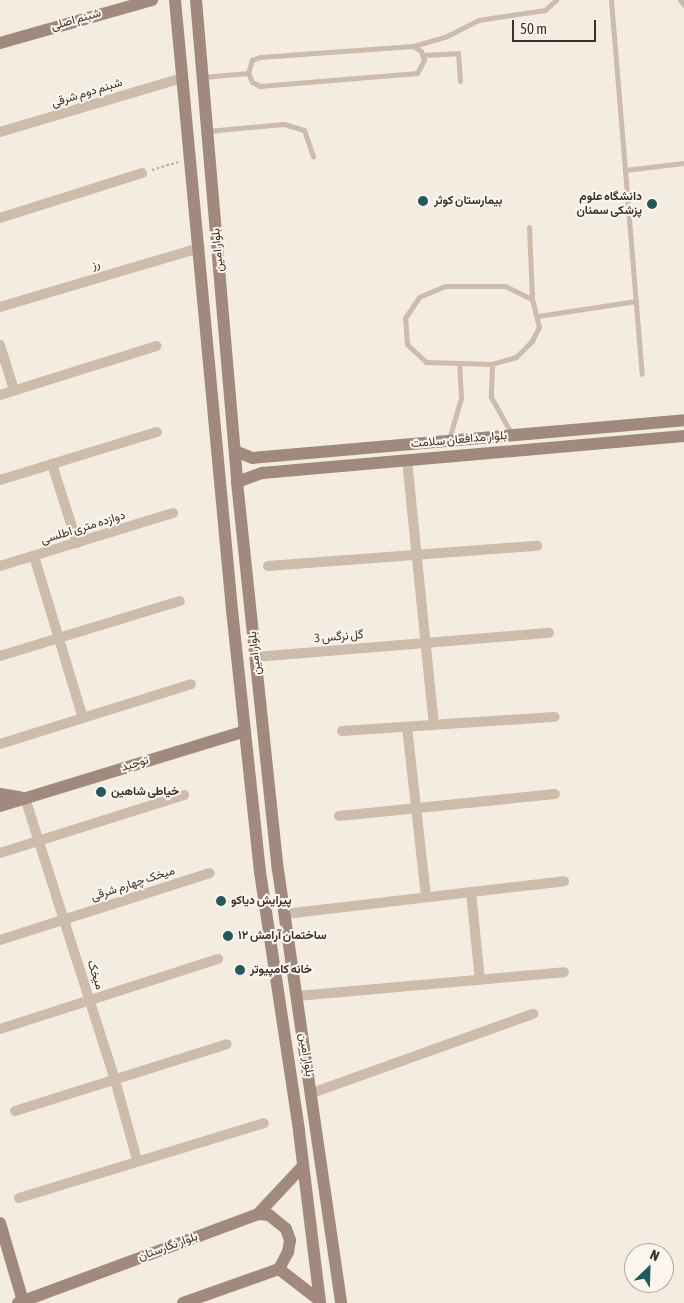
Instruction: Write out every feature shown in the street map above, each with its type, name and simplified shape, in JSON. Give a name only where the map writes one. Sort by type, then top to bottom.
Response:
[{"type":"main road","name":"شبنم اصلی","points":[[0,42],[152,0]]},
{"type":"main road","name":"بلوار امین","points":[[175,0],[232,610],[260,872],[319,1301]]},
{"type":"main road","name":"بلوار امین","points":[[196,0],[235,451],[278,870],[312,1093],[341,1303]]},
{"type":"main road","points":[[208,347],[227,346]]},
{"type":"main road","name":"بلوار مدافعان سلامت","points":[[235,451],[243,457],[260,458],[684,420]]},
{"type":"main road","points":[[602,427],[599,438],[603,443]]},
{"type":"main road","points":[[568,430],[572,435],[569,446]]},
{"type":"main road","name":"بلوار مدافعان سلامت","points":[[238,482],[262,473],[684,436]]},
{"type":"main road","points":[[260,458],[256,463],[262,473]]},
{"type":"main road","points":[[232,610],[250,606]]},
{"type":"main road","name":"توحید","points":[[0,806],[245,731]]},
{"type":"main road","name":"توحید","points":[[0,794],[25,798]]},
{"type":"main road","points":[[260,872],[278,870]]},
{"type":"main road","name":"بلوار نگارستان","points":[[20,1302],[258,1214],[302,1167]]},
{"type":"main road","points":[[183,1303],[279,1269],[288,1252],[290,1240],[286,1229],[269,1215],[258,1214]]},
{"type":"main road","points":[[0,1223],[20,1302]]},
{"type":"main road","points":[[279,1269],[319,1301]]},
{"type":"street","name":"شبنم دوم شرقی","points":[[0,132],[182,78]]},
{"type":"street","points":[[0,218],[142,173]]},
{"type":"street","name":"رز","points":[[0,307],[199,248]]},
{"type":"street","points":[[0,345],[14,390]]},
{"type":"street","points":[[0,395],[156,346]]},
{"type":"street","points":[[0,480],[158,432]]},
{"type":"street","points":[[407,460],[434,725]]},
{"type":"street","points":[[52,464],[77,543]]},
{"type":"street","name":"دوازده متری اطلسی","points":[[0,566],[172,513]]},
{"type":"street","points":[[268,566],[537,546]]},
{"type":"street","points":[[34,556],[84,718]]},
{"type":"street","points":[[0,656],[180,601]]},
{"type":"street","name":"گل نرگس 3","points":[[255,657],[426,642],[549,634]]},
{"type":"street","points":[[0,744],[191,684]]},
{"type":"street","points":[[342,731],[555,717]]},
{"type":"street","points":[[407,727],[414,808],[426,897]]},
{"type":"street","points":[[0,853],[184,794]]},
{"type":"street","points":[[339,816],[555,794]]},
{"type":"street","name":"میخک","points":[[25,798],[115,1080],[137,1160]]},
{"type":"street","name":"میخک چهارم شرقی","points":[[0,940],[210,873]]},
{"type":"street","points":[[285,914],[564,882]]},
{"type":"street","points":[[471,892],[480,980]]},
{"type":"street","points":[[0,1029],[218,959]]},
{"type":"street","points":[[297,996],[564,972]]},
{"type":"street","points":[[312,1093],[533,1014]]},
{"type":"street","points":[[15,1112],[227,1044]]},
{"type":"street","points":[[19,1198],[137,1160],[264,1123]]},
{"type":"lane","points":[[423,55],[423,65],[417,73],[260,86],[252,82],[248,73],[249,64],[260,56],[413,46],[445,37],[478,20],[545,10],[556,0]]},
{"type":"lane","points":[[611,0],[642,374]]},
{"type":"lane","points":[[680,0],[684,5]]},
{"type":"lane","points":[[413,46],[423,55],[458,53],[460,81]]},
{"type":"lane","points":[[203,77],[248,73]]},
{"type":"lane","points":[[208,131],[284,124],[304,130],[313,156]]},
{"type":"lane","points":[[625,170],[684,163]]},
{"type":"lane","points":[[529,227],[532,299],[538,316],[539,327],[532,341],[516,357],[492,364],[426,362],[407,344],[405,318],[419,297],[445,286],[505,286],[532,299]]},
{"type":"lane","points":[[538,316],[636,301]]},
{"type":"lane","points":[[449,440],[462,398],[460,364]]},
{"type":"lane","points":[[492,364],[491,397],[511,435]]},
{"type":"path","points":[[142,173],[190,159]]},
{"type":"place","name":"بیمارستان کوثر","points":[[423,201]]},
{"type":"place","name":"دانشگاه علوم پزشکی سمنان","points":[[652,204]]},
{"type":"place","name":"خیاطی شاهین","points":[[101,792]]},
{"type":"place","name":"پیرایش دیاکو","points":[[221,901]]},
{"type":"place","name":"ساختمان آرامش ۱۲","points":[[228,936]]},
{"type":"place","name":"خانه کامپیوتر","points":[[240,970]]}]
